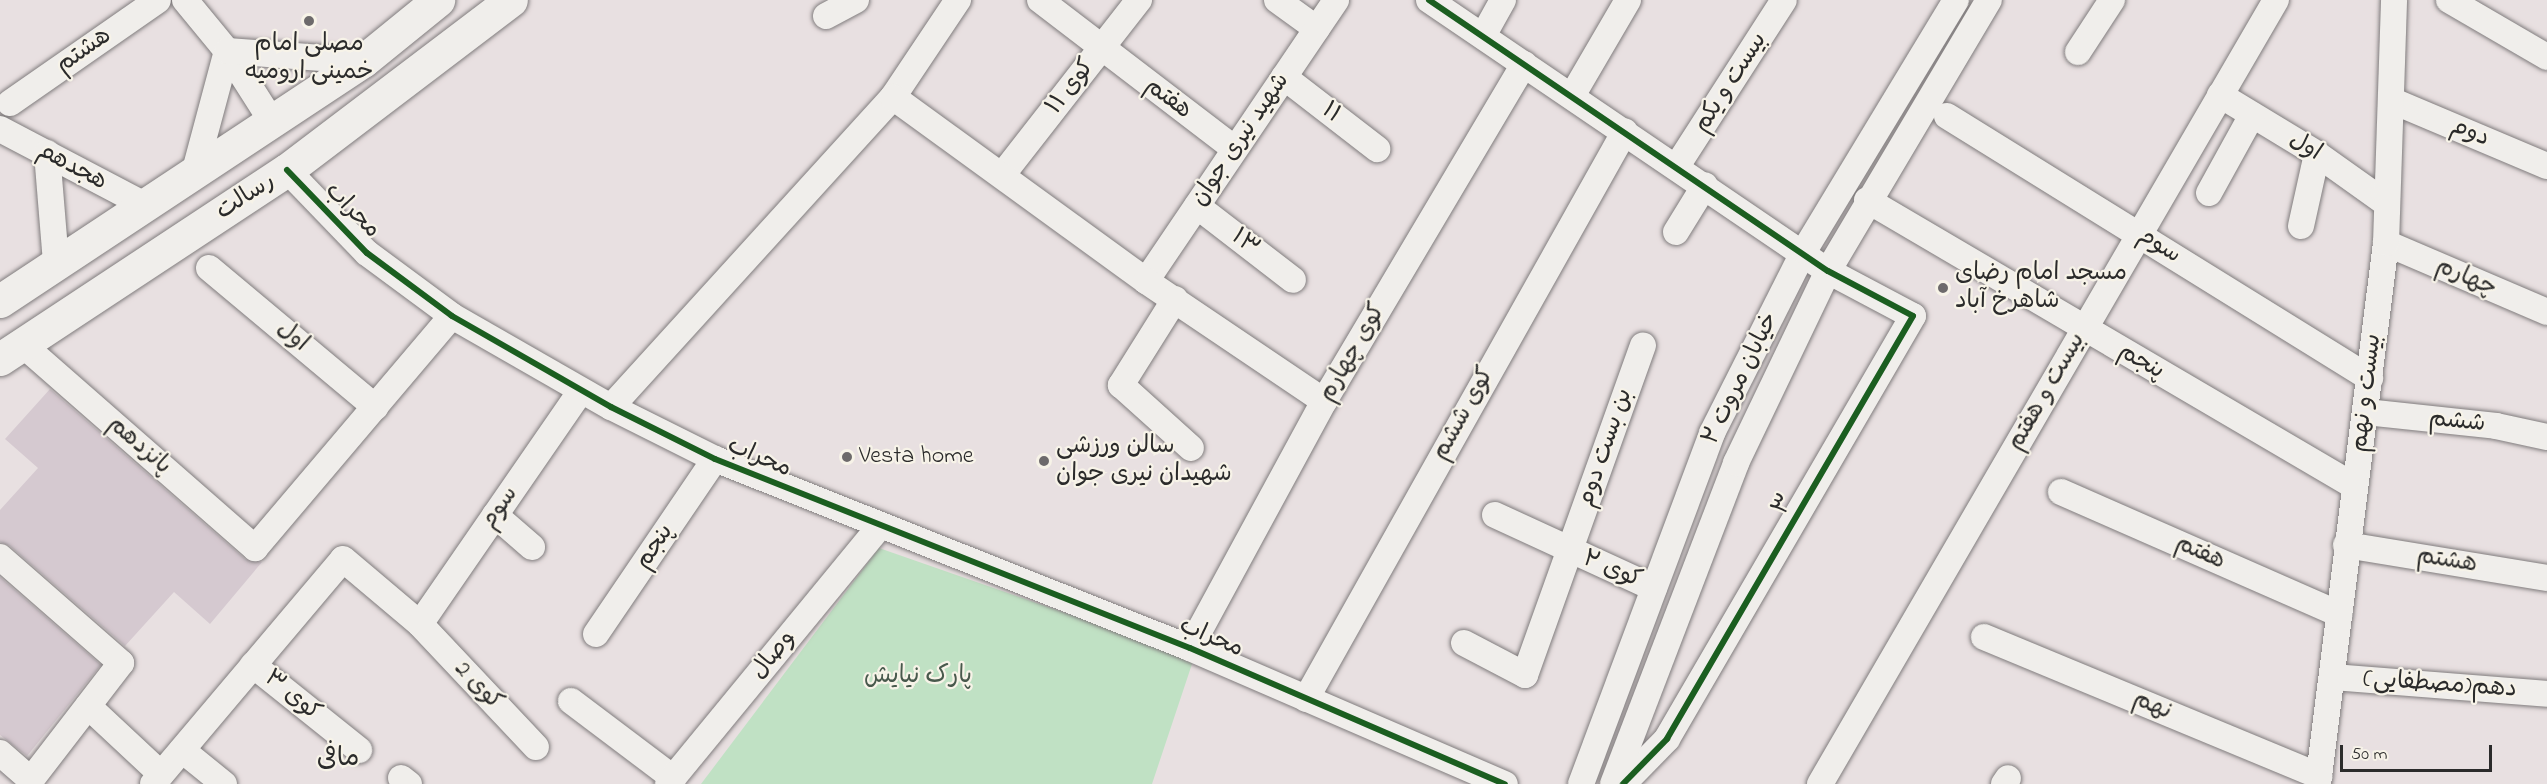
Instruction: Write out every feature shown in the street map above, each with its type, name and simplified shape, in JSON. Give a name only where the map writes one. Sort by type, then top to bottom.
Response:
[{"type":"main road","name":"رسالت","points":[[0,301],[363,61],[438,0]]},
{"type":"main road","name":"رسالت","points":[[11,352],[287,170],[509,1]]},
{"type":"street","name":"هشتم","points":[[10,103],[158,0]]},
{"type":"street","points":[[185,0],[227,51],[271,120]]},
{"type":"street","points":[[826,16],[856,0]]},
{"type":"street","points":[[611,407],[893,97],[958,0]]},
{"type":"street","points":[[1040,0],[1101,49]]},
{"type":"street","name":"کوی ۱۱","points":[[1003,174],[1139,0]]},
{"type":"street","points":[[1277,0],[1317,29]]},
{"type":"street","name":"شهید نیری جوان","points":[[1146,281],[1336,0]]},
{"type":"street","points":[[1429,0],[1804,251],[1828,272]]},
{"type":"street","points":[[1483,36],[1503,0]]},
{"type":"street","points":[[1572,96],[1628,0]]},
{"type":"street","name":"بیست و یکم","points":[[1677,166],[1784,0]]},
{"type":"street","name":"خیابان مروت ۲","points":[[1581,784],[1712,433],[1804,251],[1956,0]]},
{"type":"street","name":"خیابان مروت ۲","points":[[1613,784],[1736,463],[1828,272],[1867,200],[1989,0]]},
{"type":"street","points":[[2078,52],[2112,0]]},
{"type":"street","name":"بیست و هفتم","points":[[1820,784],[2276,0]]},
{"type":"street","name":"بیست و نهم","points":[[2318,780],[2333,677],[2346,545],[2366,412],[2386,243],[2393,101],[2394,0]]},
{"type":"street","points":[[2449,0],[2547,57]]},
{"type":"street","name":"هفتم","points":[[1101,49],[1235,149]]},
{"type":"street","points":[[227,51],[363,61]]},
{"type":"street","points":[[194,174],[227,51]]},
{"type":"street","name":"کوی چهارم","points":[[1190,648],[1324,401],[1524,64]]},
{"type":"street","name":"۱۱","points":[[1284,77],[1377,149]]},
{"type":"street","name":"اول","points":[[2220,95],[2317,154],[2387,204]]},
{"type":"street","points":[[893,97],[1003,174],[1146,281],[1324,401]]},
{"type":"street","name":"دوم","points":[[2393,101],[2547,166]]},
{"type":"street","points":[[2209,193],[2252,115]]},
{"type":"street","name":"سوم","points":[[1947,116],[2370,378]]},
{"type":"street","name":"هجدهم","points":[[0,129],[144,206]]},
{"type":"street","name":"کوی ششم","points":[[1306,699],[1625,131]]},
{"type":"street","points":[[47,153],[56,263]]},
{"type":"street","points":[[2301,226],[2317,154]]},
{"type":"street","name":"محراب","points":[[287,170],[367,253],[452,316],[611,407],[715,459],[879,527],[1190,648],[1505,784]]},
{"type":"street","points":[[1676,232],[1705,185]]},
{"type":"street","name":"پنجم","points":[[1867,200],[2354,486]]},
{"type":"street","name":"۱۳","points":[[1197,206],[1293,280]]},
{"type":"street","name":"چهارم","points":[[2386,243],[2547,312]]},
{"type":"street","name":"اول","points":[[209,268],[375,407]]},
{"type":"street","name":"۳","points":[[1623,784],[1668,740],[1913,316],[1828,272]]},
{"type":"street","points":[[1175,299],[1121,385],[1191,448]]},
{"type":"street","points":[[375,407],[452,316]]},
{"type":"street","name":"بن بست دوم","points":[[1464,643],[1525,675],[1642,345]]},
{"type":"street","name":"پانزدهم","points":[[11,352],[255,548],[375,407]]},
{"type":"street","name":"سوم","points":[[420,624],[581,391]]},
{"type":"street","name":"ششم","points":[[2366,412],[2496,426],[2547,437]]},
{"type":"street","name":"پنجم","points":[[596,634],[715,459]]},
{"type":"street","name":"هفتم","points":[[2061,492],[2339,614]]},
{"type":"street","points":[[495,515],[532,547]]},
{"type":"street","name":"کوی ۲","points":[[1495,515],[1570,552],[1654,588]]},
{"type":"street","name":"وصال","points":[[670,781],[879,527]]},
{"type":"street","name":"هشتم","points":[[2346,545],[2547,578]]},
{"type":"street","points":[[0,557],[121,663],[31,780],[0,753]]},
{"type":"street","name":"کوی 2","points":[[253,665],[343,559],[420,624],[536,747]]},
{"type":"street","name":"نهم","points":[[1984,637],[2318,780]]},
{"type":"street","points":[[88,706],[157,779],[253,665]]},
{"type":"street","name":"کوی ۳","points":[[253,665],[358,750]]},
{"type":"street","name":"دهم(مصطفایی)","points":[[2333,677],[2547,694]]},
{"type":"street","points":[[571,701],[670,781]]},
{"type":"street","points":[[182,750],[224,784]]},
{"type":"green space","name":"پارک نیایش","points":[[879,548],[1194,658],[1152,784],[701,784]]},
{"type":"building","points":[[50,389],[245,559],[262,562],[210,624],[174,592],[125,646],[10,546],[0,542],[0,510],[38,468],[5,439]]},
{"type":"building","points":[[0,577],[101,665],[27,756],[0,735]]},
{"type":"cycle path","points":[[1429,0],[1828,271],[1913,316],[1667,739],[1623,784]]},
{"type":"cycle path","points":[[287,170],[367,253],[452,316],[611,407],[715,459],[1190,648],[1505,784]]},
{"type":"place","name":"مصلی امام خمینی ارومیه","points":[[309,21]]},
{"type":"place","name":"مسجد امام رضای شاهرخ آباد","points":[[1943,288]]},
{"type":"place","name":"Vesta home","points":[[847,457]]},
{"type":"place","name":"سالن ورزشی شهیدان نیری جوان","points":[[1044,461]]},
{"type":"district","name":"مافی","points":[[338,760]]}]
